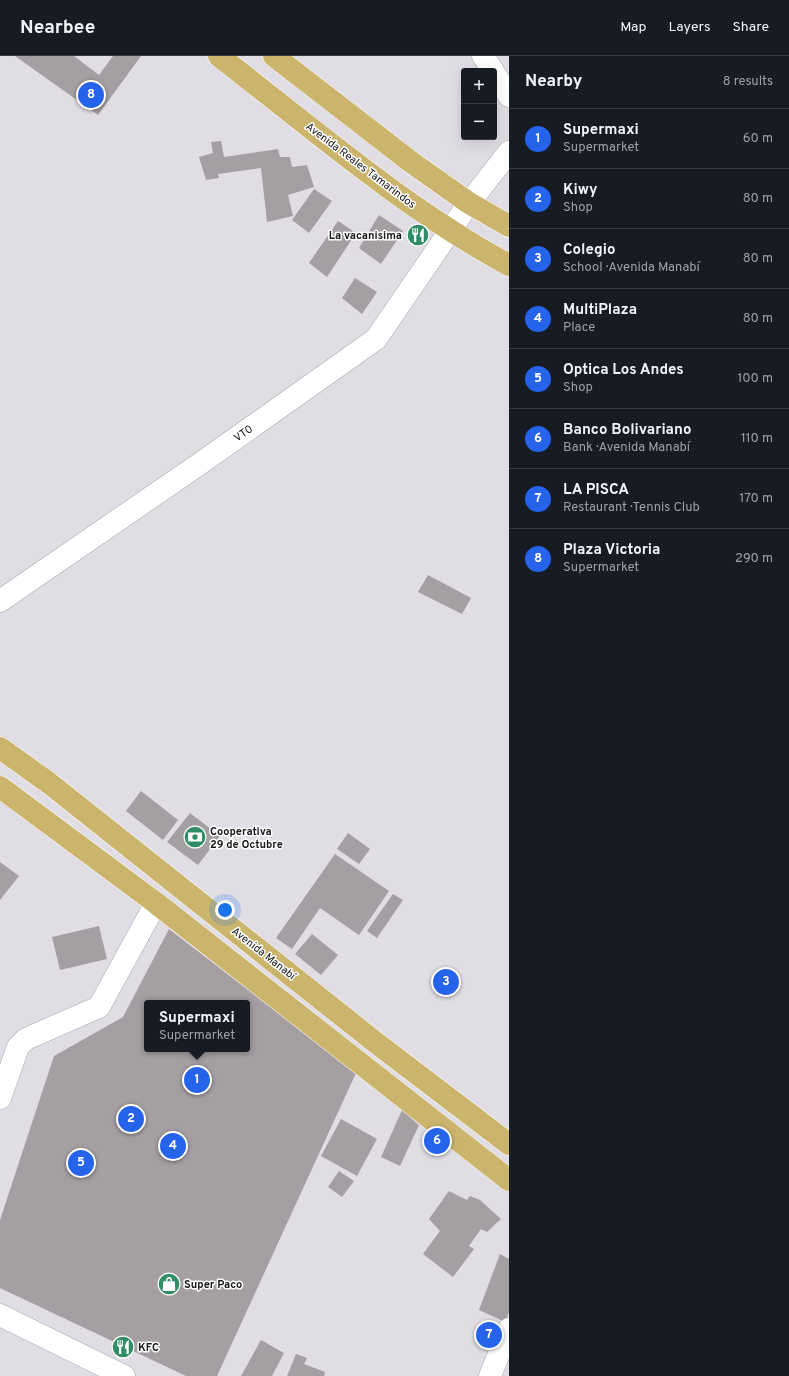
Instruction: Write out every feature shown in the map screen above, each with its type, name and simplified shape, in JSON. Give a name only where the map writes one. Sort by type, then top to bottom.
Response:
[{"type":"main road","name":"Avenida Reales Tamarindos","points":[[219,56],[382,183],[451,230],[509,265]]},
{"type":"main road","points":[[274,56],[385,143],[469,202],[509,226]]},
{"type":"main road","name":"Avenida Manabí","points":[[0,748],[49,783],[375,1042],[509,1144]]},
{"type":"main road","points":[[27,807],[49,783]]},
{"type":"main road","points":[[0,787],[156,903],[509,1180]]},
{"type":"main road","points":[[361,1063],[375,1042]]},
{"type":"street","points":[[483,56],[491,68]]},
{"type":"street","points":[[497,77],[509,96]]},
{"type":"street","name":"VT0","points":[[0,601],[198,465],[376,338],[469,202],[509,152]]},
{"type":"street","points":[[0,1098],[18,1047],[26,1039],[99,1007],[156,903]]},
{"type":"street","points":[[0,1315],[123,1376]]},
{"type":"street","points":[[490,1376],[509,1330]]},
{"type":"building","points":[[15,56],[74,56],[99,75],[113,56],[141,56],[98,115]]},
{"type":"building","points":[[221,141],[224,157],[278,149],[280,157],[290,157],[292,167],[307,165],[314,187],[288,195],[293,216],[267,222],[261,168],[218,174],[219,178],[206,180],[199,157],[213,153],[211,142]]},
{"type":"building","points":[[314,189],[332,201],[309,233],[292,220]]},
{"type":"building","points":[[379,215],[403,231],[381,264],[359,248]]},
{"type":"building","points":[[338,221],[356,233],[327,277],[309,263]]},
{"type":"building","points":[[355,278],[377,292],[362,314],[342,298]]},
{"type":"building","points":[[428,575],[471,598],[462,614],[418,592]]},
{"type":"building","points":[[141,791],[178,820],[163,840],[126,811]]},
{"type":"building","points":[[190,813],[220,836],[198,865],[167,842]]},
{"type":"building","points":[[348,833],[370,849],[359,864],[337,849]]},
{"type":"building","points":[[335,854],[389,891],[359,935],[320,908],[292,949],[276,938]]},
{"type":"building","points":[[0,862],[19,876],[0,900]]},
{"type":"building","points":[[393,894],[403,900],[377,938],[367,931]]},
{"type":"building","points":[[99,926],[107,959],[60,970],[52,937]]},
{"type":"building","points":[[169,929],[356,1073],[217,1376],[186,1376],[0,1288],[0,1220],[54,1056],[123,1017]]},
{"type":"building","points":[[312,934],[338,955],[321,975],[295,954]]},
{"type":"building","points":[[402,1110],[419,1125],[400,1166],[381,1157]]},
{"type":"building","points":[[341,1119],[377,1139],[357,1176],[321,1156]]},
{"type":"building","points":[[339,1171],[354,1181],[342,1197],[328,1187]]},
{"type":"building","points":[[449,1191],[467,1200],[470,1196],[480,1200],[501,1219],[487,1232],[481,1229],[469,1246],[474,1249],[453,1277],[423,1254],[440,1231],[429,1219]]},
{"type":"building","points":[[500,1254],[509,1259],[509,1312],[505,1322],[479,1310]]},
{"type":"building","points":[[261,1340],[284,1353],[272,1376],[241,1376]]},
{"type":"building","points":[[296,1354],[307,1358],[304,1364],[325,1372],[324,1376],[287,1376]]},
{"type":"place","name":"Plaza Victoria","points":[[91,95]]},
{"type":"place","name":"La vacanisima","points":[[418,235]]},
{"type":"place","name":"Cooperativa 29 de Octubre","points":[[195,837]]},
{"type":"place","name":"Colegio","points":[[446,982]]},
{"type":"place","name":"Supermaxi","points":[[197,1080]]},
{"type":"place","name":"Kiwy","points":[[131,1119]]},
{"type":"place","name":"Banco Bolivariano","points":[[437,1141]]},
{"type":"place","name":"MultiPlaza","points":[[173,1146]]},
{"type":"place","name":"Optica Los Andes","points":[[81,1163]]},
{"type":"place","name":"Super Paco","points":[[169,1284]]},
{"type":"place","name":"LA PISCA","points":[[489,1335]]},
{"type":"place","name":"KFC","points":[[123,1347]]}]
